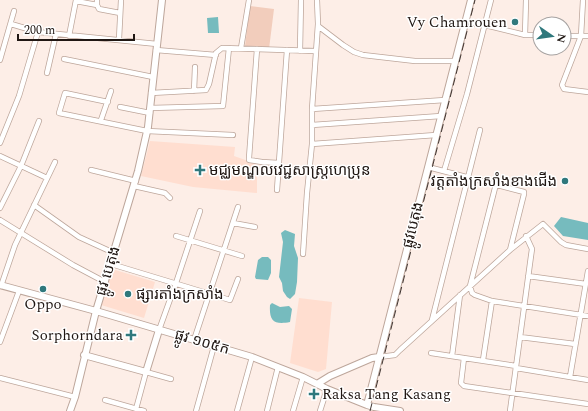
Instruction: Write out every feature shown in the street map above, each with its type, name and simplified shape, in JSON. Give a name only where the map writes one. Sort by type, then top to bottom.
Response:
[{"type":"main road","name":"ផ្លូវ បេតុង","points":[[70,411],[96,311],[135,183],[147,131],[162,0]]},
{"type":"main road","name":"ផ្លូវបេតុង","points":[[366,408],[471,0]]},
{"type":"main road","name":"ផ្លូវ ១០៥ក","points":[[0,286],[96,311],[252,357],[303,377],[366,408],[374,407],[400,411]]},
{"type":"main road","points":[[84,355],[146,372],[159,330]]},
{"type":"main road","points":[[318,384],[330,376],[372,358],[379,357]]},
{"type":"street","points":[[68,36],[76,0],[97,2],[97,7],[101,10],[120,13]]},
{"type":"street","points":[[119,39],[121,0]]},
{"type":"street","points":[[241,48],[248,0]]},
{"type":"street","points":[[300,51],[301,0]]},
{"type":"street","points":[[303,254],[312,144],[312,109],[318,26],[317,0]]},
{"type":"street","points":[[444,171],[491,0]]},
{"type":"street","points":[[525,35],[526,0]]},
{"type":"street","points":[[583,0],[580,36],[562,85],[564,89],[588,92]]},
{"type":"street","points":[[0,60],[14,11]]},
{"type":"street","points":[[465,22],[532,35]]},
{"type":"street","points":[[11,24],[38,32],[68,36],[119,39],[156,47],[216,55]]},
{"type":"street","points":[[318,26],[343,45],[354,52],[363,55],[415,61],[455,61]]},
{"type":"street","points":[[0,143],[19,96],[38,32]]},
{"type":"street","points":[[47,72],[56,34]]},
{"type":"street","points":[[572,36],[588,36]]},
{"type":"street","points":[[152,93],[207,89],[216,55],[218,50],[222,48],[316,51]]},
{"type":"street","points":[[120,107],[150,110],[223,106],[229,48]]},
{"type":"street","points":[[257,49],[248,158],[249,160],[279,163]]},
{"type":"street","points":[[278,190],[287,50]]},
{"type":"street","points":[[64,59],[153,77]]},
{"type":"street","points":[[194,91],[195,68]]},
{"type":"street","points":[[101,120],[111,91]]},
{"type":"street","points":[[108,102],[65,93],[59,113],[101,120],[147,131],[234,135]]},
{"type":"street","points":[[312,109],[445,100]]},
{"type":"street","points":[[312,125],[441,116]]},
{"type":"street","points":[[0,208],[21,166],[39,121]]},
{"type":"street","points":[[432,320],[480,130]]},
{"type":"street","points":[[312,144],[436,135]]},
{"type":"street","points":[[0,156],[47,178]]},
{"type":"street","points":[[0,286],[21,232],[55,162]]},
{"type":"street","points":[[428,167],[524,192],[510,250]]},
{"type":"street","points":[[90,170],[165,193],[170,198]]},
{"type":"street","points":[[496,184],[470,286],[475,295],[492,301],[588,316]]},
{"type":"street","points":[[34,205],[80,237],[114,253]]},
{"type":"street","points":[[194,340],[208,294],[238,208]]},
{"type":"street","points":[[159,330],[200,211]]},
{"type":"street","points":[[0,220],[72,265],[105,282]]},
{"type":"street","points":[[234,223],[255,228]]},
{"type":"street","points":[[379,357],[394,355],[510,250],[543,224],[566,245],[588,249]]},
{"type":"street","points":[[176,236],[242,256]]},
{"type":"street","points":[[510,411],[532,249],[526,236]]},
{"type":"street","points":[[111,264],[231,300],[238,279]]},
{"type":"street","points":[[570,377],[588,271]]},
{"type":"street","points":[[528,276],[586,284]]},
{"type":"street","points":[[0,342],[19,291]]},
{"type":"street","points":[[452,356],[460,296]]},
{"type":"street","points":[[483,360],[492,301]]},
{"type":"street","points":[[520,336],[575,344]]},
{"type":"street","points":[[196,411],[214,346]]},
{"type":"street","points":[[431,352],[483,360],[588,380]]},
{"type":"street","points":[[237,411],[252,357]]},
{"type":"street","points":[[464,358],[462,385],[464,386],[588,404]]},
{"type":"street","points":[[267,411],[278,367]]},
{"type":"street","points":[[136,409],[146,372],[171,379]]},
{"type":"street","points":[[293,411],[303,377]]},
{"type":"street","points":[[0,378],[74,397]]},
{"type":"street","points":[[320,411],[327,389]]},
{"type":"street","points":[[105,400],[144,411]]},
{"type":"shaded area","points":[[250,6],[274,9],[269,49],[245,46]]},
{"type":"shaded area","name":"មជ្ឈមណ្ឌលវេជ្ជសាស្ត្រហេប្រុន","points":[[150,141],[235,147],[234,156],[257,164],[257,193],[193,187],[141,176]]},
{"type":"shaded area","name":"ផ្សារតាំងក្រសាំង","points":[[112,269],[155,282],[144,318],[101,305]]},
{"type":"shaded area","points":[[299,298],[332,302],[326,369],[318,372],[290,363]]},
{"type":"water","points":[[218,17],[219,33],[208,33],[207,18]]},
{"type":"water","points":[[561,217],[588,223],[588,240],[563,236],[554,226]]},
{"type":"water","points":[[285,230],[295,234],[294,246],[298,258],[295,294],[290,299],[283,291],[282,283],[279,277],[283,242],[281,233]]},
{"type":"water","points":[[262,257],[268,257],[271,260],[271,273],[268,280],[256,279],[255,277],[258,260]]},
{"type":"water","points":[[272,303],[280,307],[289,306],[292,309],[290,322],[280,323],[274,321],[270,315],[270,305]]},
{"type":"railway","points":[[370,411],[475,0]]},
{"type":"place","name":"Vy Chamrouen","points":[[515,22]]},
{"type":"place","name":"មជ្ឈមណ្ឌលវេជ្ជសាស្ត្រហេប្រុន","points":[[200,170]]},
{"type":"place","name":"វត្តតាំងក្រសាំងខាងជើង","points":[[565,181]]},
{"type":"place","name":"Oppo","points":[[43,289]]},
{"type":"place","name":"ផ្សារតាំងក្រសាំង","points":[[128,294]]},
{"type":"place","name":"Sorphorndara","points":[[131,335]]},
{"type":"place","name":"Raksa Tang Kasang","points":[[314,394]]}]
